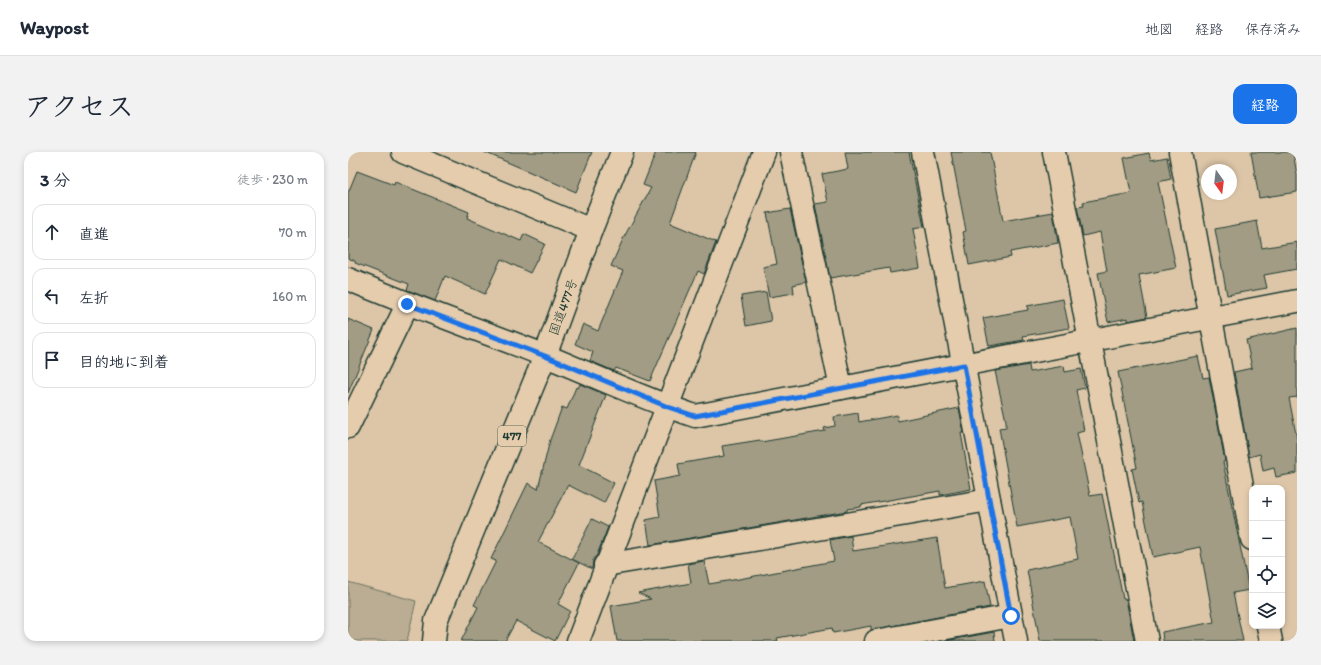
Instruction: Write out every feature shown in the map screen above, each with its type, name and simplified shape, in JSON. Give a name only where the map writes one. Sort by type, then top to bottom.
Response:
[{"type":"main road","points":[[403,152],[591,230]]},
{"type":"main road","name":"国道477号","points":[[434,641],[436,621],[545,356],[591,230],[622,152]]},
{"type":"main road","points":[[578,641],[605,565],[668,407],[764,152]]},
{"type":"main road","points":[[791,152],[841,388]]},
{"type":"main road","points":[[923,152],[1016,641]]},
{"type":"main road","points":[[1054,152],[1147,641]]},
{"type":"main road","points":[[1180,152],[1249,523]]},
{"type":"main road","points":[[348,279],[407,304],[545,356],[668,407],[695,416],[1297,301]]},
{"type":"main road","points":[[348,427],[407,304]]},
{"type":"main road","points":[[605,565],[989,500]]},
{"type":"main road","points":[[876,641],[1011,616]]},
{"type":"main road","points":[[1269,629],[1271,641]]},
{"type":"shaded area","points":[[348,582],[416,601],[407,641],[348,641]]},
{"type":"building","points":[[484,152],[592,152],[576,192]]},
{"type":"building","points":[[656,152],[696,152],[670,223],[716,242],[704,274],[698,271],[650,381],[616,368],[614,371],[590,361],[593,352],[575,344],[583,324],[598,331],[623,271],[611,266],[624,237],[651,188],[643,185]]},
{"type":"building","points":[[845,152],[909,152],[924,227],[913,229],[920,268],[890,273],[889,268],[830,278],[815,204],[828,202],[822,174],[848,169]]},
{"type":"building","points":[[951,152],[990,152],[1003,221],[1053,212],[1058,243],[1010,252],[1011,257],[969,265],[963,232],[966,231]]},
{"type":"building","points":[[1251,152],[1293,152],[1297,175],[1297,192],[1259,198]]},
{"type":"building","points":[[1149,153],[1151,160],[1167,157],[1171,179],[1158,182],[1176,268],[1139,275],[1147,317],[1128,321],[1128,318],[1108,322],[1098,273],[1107,271],[1100,232],[1083,236],[1077,207],[1084,206],[1083,202],[1131,193],[1124,158]]},
{"type":"building","points":[[357,171],[394,185],[395,182],[469,212],[467,218],[521,241],[524,234],[545,244],[530,273],[501,259],[485,294],[445,276],[435,301],[407,290],[409,284],[355,263],[355,261],[348,258],[348,193]]},
{"type":"building","points":[[790,209],[806,282],[793,285],[794,293],[769,297],[763,267],[777,264],[767,213]]},
{"type":"building","points":[[1257,221],[1262,248],[1297,242],[1297,269],[1264,275],[1267,288],[1227,295],[1215,229]]},
{"type":"building","points":[[766,292],[771,321],[746,326],[741,296]]},
{"type":"building","points":[[1063,299],[1069,328],[1023,336],[1024,340],[989,346],[983,318],[1028,310],[1027,306]]},
{"type":"building","points":[[348,319],[374,330],[348,393]]},
{"type":"building","points":[[1297,328],[1297,397],[1289,398],[1297,439],[1297,473],[1276,477],[1274,468],[1263,471],[1260,454],[1249,457],[1234,372],[1252,368],[1246,340]]},
{"type":"building","points":[[1198,356],[1203,378],[1209,377],[1225,461],[1223,462],[1249,590],[1233,593],[1243,641],[1163,641],[1162,632],[1214,622],[1200,547],[1153,557],[1142,502],[1139,503],[1132,469],[1137,468],[1118,372]]},
{"type":"building","points":[[1029,365],[1030,372],[1064,366],[1065,372],[1081,369],[1085,388],[1076,390],[1084,431],[1077,433],[1090,496],[1102,494],[1123,599],[1126,599],[1134,641],[1040,641],[1027,570],[1078,559],[1070,517],[1017,527],[999,428],[1006,427],[1006,421],[995,371]]},
{"type":"building","points":[[580,384],[606,395],[579,465],[614,483],[604,503],[568,485],[538,542],[579,563],[558,604],[570,611],[555,641],[516,621],[505,641],[461,641],[478,607],[474,605],[496,561],[491,559],[528,483],[538,489],[550,440],[562,407],[567,409],[576,387],[578,388]]},
{"type":"building","points":[[959,408],[964,433],[961,433],[971,489],[940,495],[940,491],[861,505],[861,507],[847,509],[847,511],[650,545],[646,520],[660,517],[654,481],[680,476],[678,464],[724,456],[722,446],[760,440],[761,442],[825,431],[824,428],[835,426],[834,417],[858,413],[859,422],[897,415],[898,421]]},
{"type":"building","points":[[592,519],[608,527],[597,555],[593,560],[592,569],[572,559]]},
{"type":"building","points":[[851,536],[853,551],[937,538],[945,588],[985,581],[990,607],[871,630],[871,626],[833,633],[832,628],[777,638],[778,641],[617,641],[611,606],[651,599],[638,593],[691,583],[688,564],[704,561],[709,584],[739,579],[834,561],[830,540]]},
{"type":"building","points":[[994,632],[995,641],[945,641]]},
{"type":"route","points":[[407,304],[545,356],[668,407],[695,416],[964,365],[1011,616]]}]
